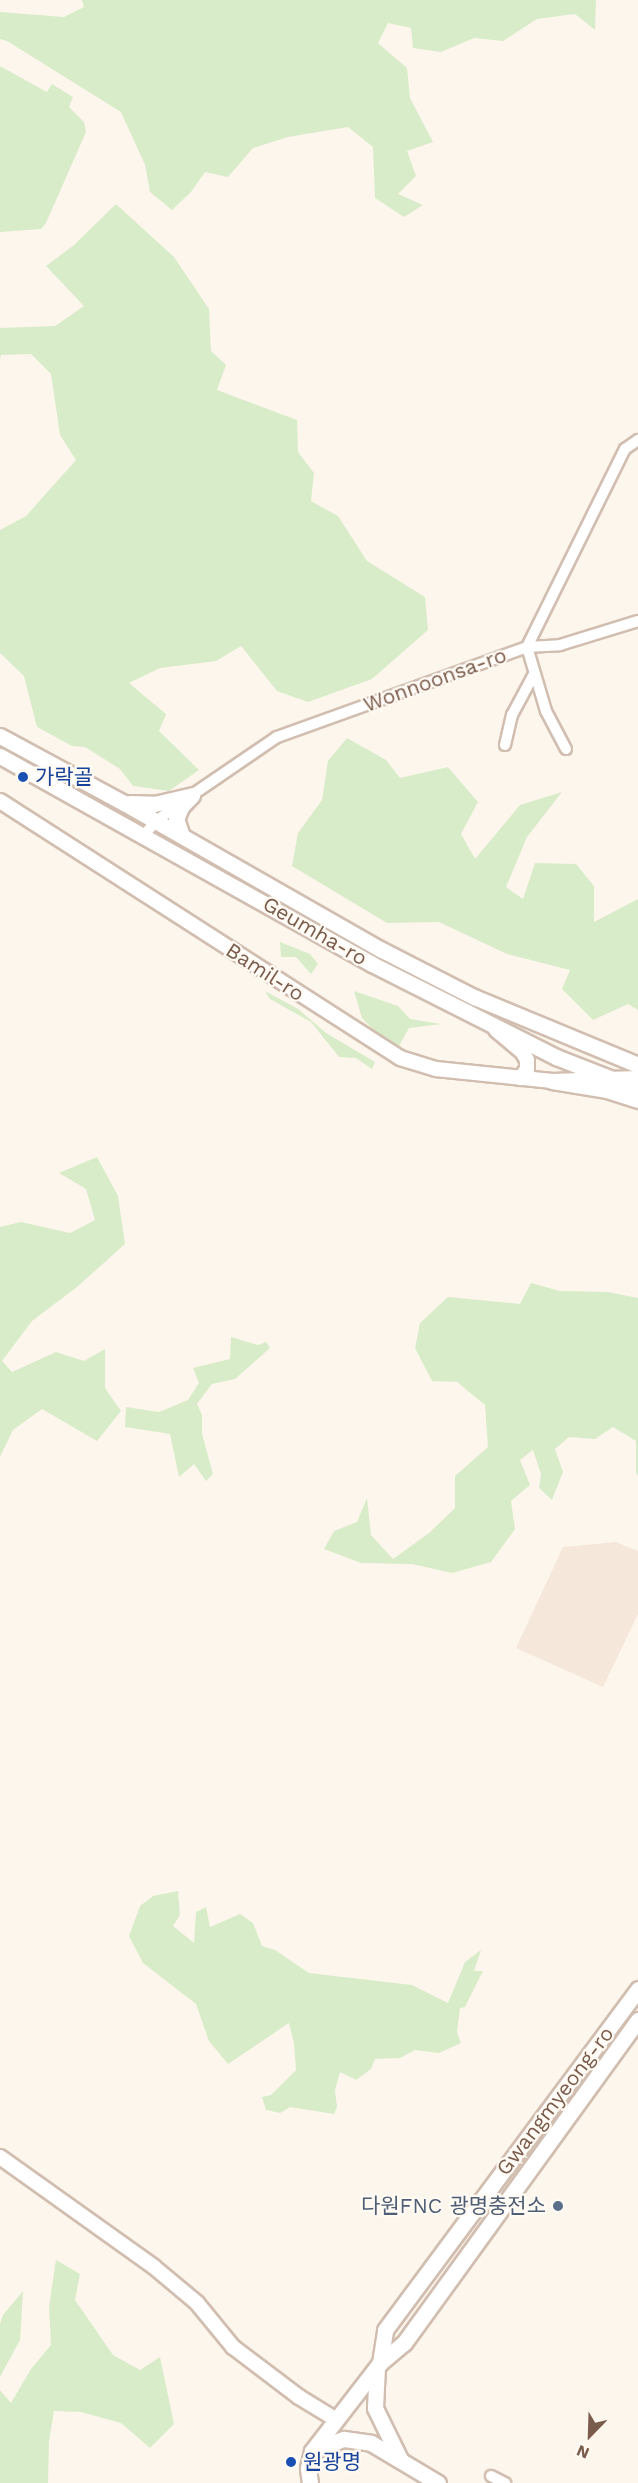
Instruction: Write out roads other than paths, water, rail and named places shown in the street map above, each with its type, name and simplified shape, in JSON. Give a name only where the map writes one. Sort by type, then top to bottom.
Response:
[{"type":"main road","name":"Geumha-ro","points":[[0,736],[124,803],[382,950],[474,997],[638,1065]]},
{"type":"main road","name":"Geumha-ro","points":[[0,756],[372,964],[556,1057],[638,1089]]},
{"type":"main road","points":[[124,803],[148,805],[192,795]]},
{"type":"main road","points":[[182,836],[176,819],[192,795]]},
{"type":"main road","points":[[552,1081],[607,1090],[638,1100]]},
{"type":"main road","name":"Gwangmyeong-ro","points":[[378,2365],[385,2330],[638,1989]]},
{"type":"main road","name":"Gwangmyeong-ro","points":[[312,2451],[378,2365],[404,2343],[638,2020]]},
{"type":"main road","points":[[378,2365],[375,2408],[393,2455]]},
{"type":"main road","points":[[335,2419],[438,2483]]},
{"type":"main road","points":[[310,2483],[308,2468],[312,2451],[344,2439],[370,2443],[393,2455]]},
{"type":"street","name":"Wonnoonsa-ro","points":[[144,835],[156,821],[277,737],[527,647],[625,449],[638,440]]},
{"type":"street","points":[[566,749],[546,711],[527,647],[560,645],[638,621]]},
{"type":"street","points":[[505,745],[512,715],[534,674]]},
{"type":"street","name":"Bamil-ro","points":[[0,801],[400,1058],[436,1069],[552,1081],[638,1078]]},
{"type":"street","points":[[490,1025],[523,1053],[528,1065],[521,1078]]},
{"type":"street","points":[[0,2157],[154,2267],[197,2303],[234,2347],[299,2397],[335,2419]]},
{"type":"street","points":[[491,2476],[505,2483]]},
{"type":"place","name":"가락골","points":[[23,777]]},
{"type":"place","name":"다원FNC 광명충전소","points":[[558,2206]]},
{"type":"place","name":"원광명","points":[[291,2462]]}]
